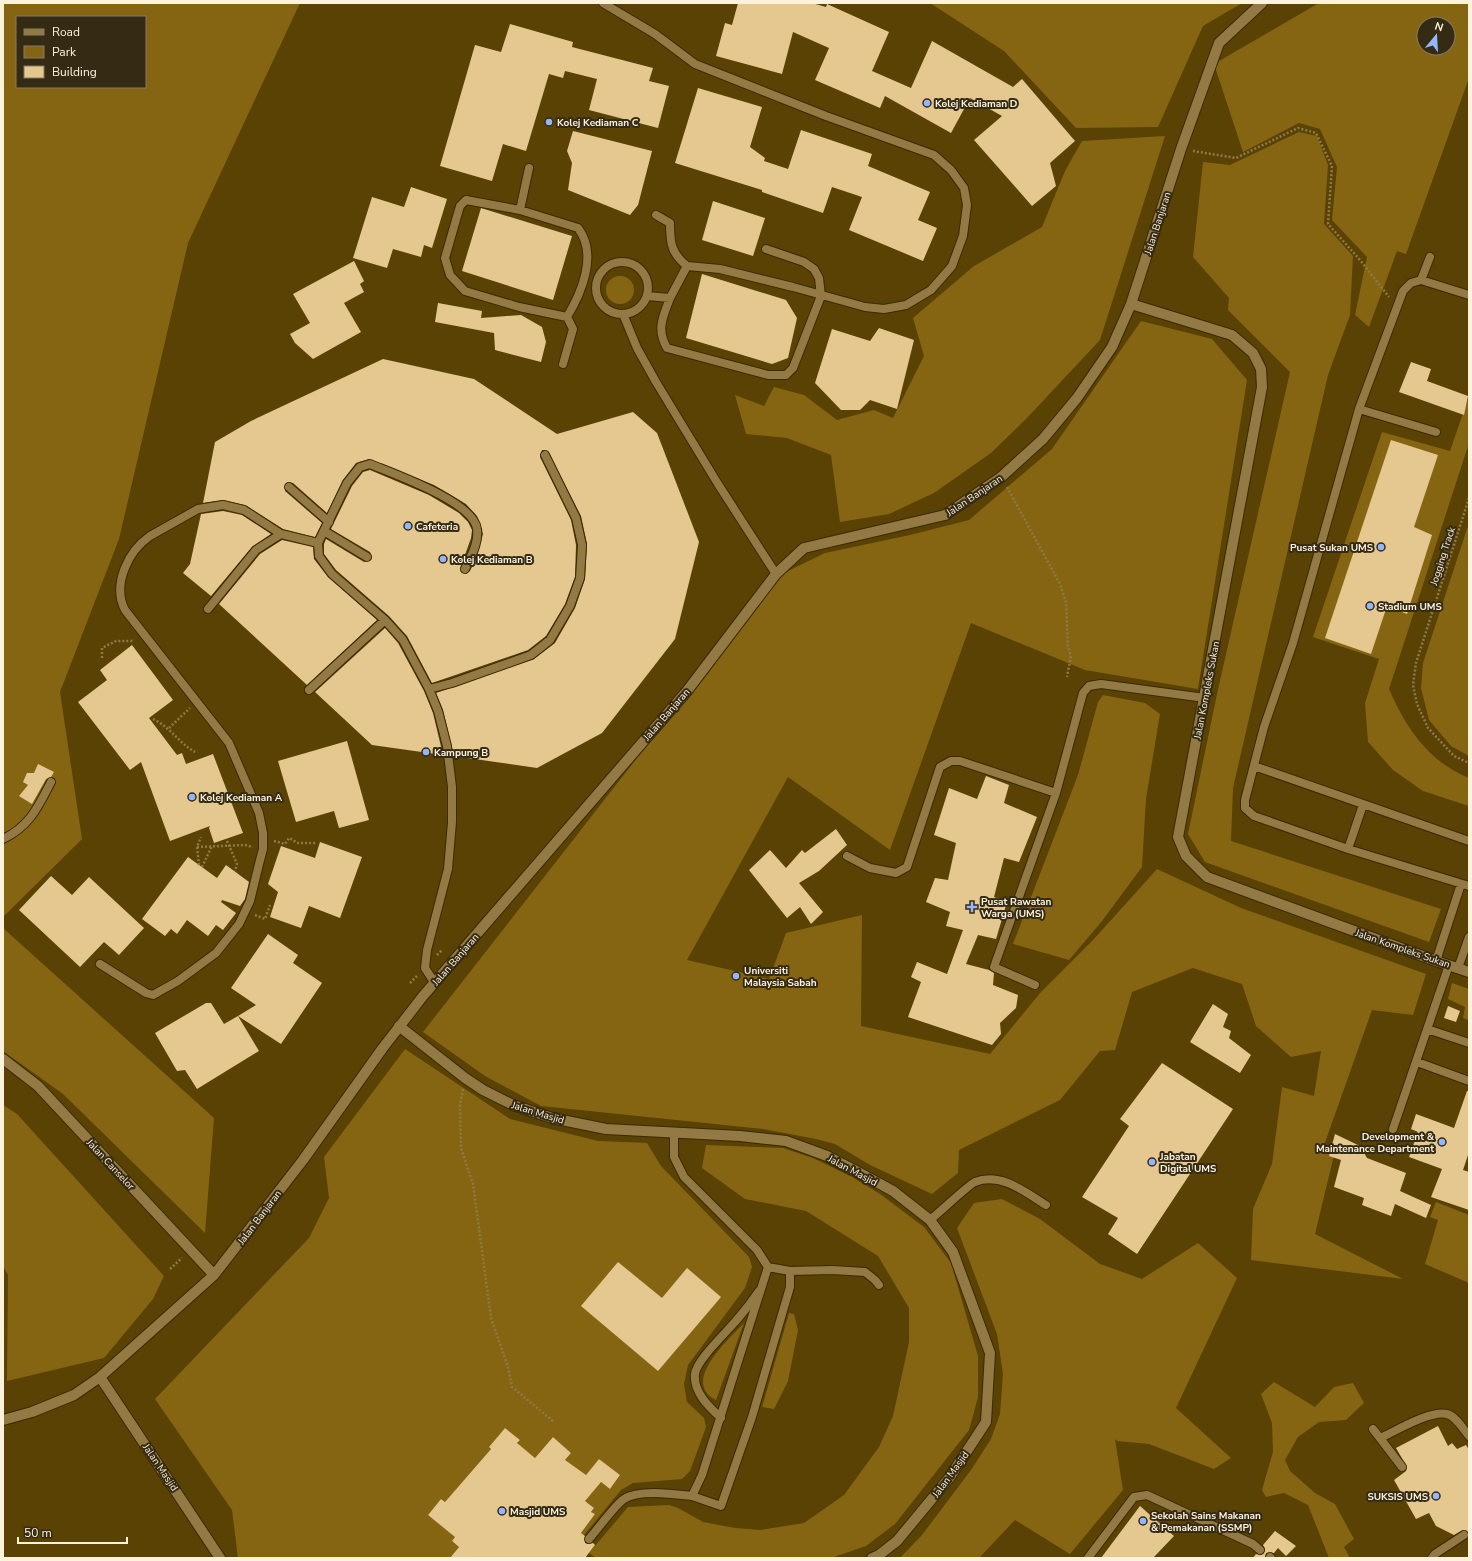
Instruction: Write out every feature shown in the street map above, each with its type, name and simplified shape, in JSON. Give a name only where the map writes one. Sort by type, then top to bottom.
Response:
[{"type":"street","name":"Jalan Banjaran","points":[[3,1420],[32,1412],[74,1396],[100,1377],[214,1275],[303,1160],[399,1026],[434,982],[687,690],[776,574],[804,548],[945,515],[1000,478],[1043,439],[1077,398],[1112,347],[1131,304],[1181,148],[1219,43],[1262,3]]},
{"type":"street","name":"Jalan Kompleks Sukan","points":[[1131,304],[1232,335],[1253,353],[1260,369],[1262,386],[1178,838],[1186,856],[1207,878],[1469,972]]},
{"type":"street","name":"Jalan Masjid","points":[[399,1026],[465,1078],[483,1090],[513,1105],[552,1118],[606,1129],[740,1136],[786,1141],[827,1156],[858,1172],[892,1192],[930,1220],[953,1252],[990,1354],[986,1422],[950,1477],[897,1541],[879,1555],[872,1558]]},
{"type":"street","name":"Jalan Canselor","points":[[3,1058],[38,1086],[214,1275]]},
{"type":"street","name":"Jalan Masjid","points":[[100,1377],[220,1558]]},
{"type":"lane","points":[[602,3],[655,34],[695,64],[826,116],[934,155],[951,170],[964,188],[967,205],[963,236],[952,266],[931,290],[906,305],[884,309],[864,307],[793,287],[720,269],[687,266],[676,257],[670,240],[670,223],[656,215]]},
{"type":"lane","points":[[520,210],[529,168]]},
{"type":"lane","points":[[563,364],[574,329],[567,317],[519,307],[465,291],[450,275],[445,258],[460,206],[466,200],[520,210],[578,228],[584,236],[588,247],[584,279],[576,302],[567,317]]},
{"type":"lane","points":[[687,266],[670,298],[661,321],[661,338],[667,348],[768,375],[786,375],[794,368],[821,296],[819,278],[814,269],[804,262],[766,249]]},
{"type":"lane","points":[[1421,280],[1430,257]]},
{"type":"lane","points":[[621,262],[629,263],[637,266],[647,279],[647,296],[645,302],[636,310],[624,314],[611,311],[600,302],[597,283],[600,275],[609,266],[621,262]]},
{"type":"lane","points":[[584,279],[597,283]]},
{"type":"lane","points":[[1436,961],[1465,885],[1348,849],[1254,816],[1245,808],[1245,800],[1264,727],[1293,643],[1359,409],[1404,291],[1410,283],[1421,280],[1469,294]]},
{"type":"lane","points":[[647,296],[670,298]]},
{"type":"lane","points":[[624,314],[637,348],[656,382],[718,484],[776,574]]},
{"type":"lane","points":[[1359,409],[1436,432]]},
{"type":"lane","points":[[429,689],[452,683],[531,655],[550,640],[570,606],[580,578],[582,545],[576,518],[546,455]]},
{"type":"lane","points":[[434,982],[425,968],[427,950],[448,869],[452,822],[452,787],[447,746],[438,711],[429,689],[403,640],[385,620],[332,574],[319,556],[318,543],[347,483],[360,467],[370,464],[432,489],[473,516],[477,528],[476,546],[465,569]]},
{"type":"lane","points":[[289,487],[328,522]]},
{"type":"lane","points":[[100,964],[146,993],[153,995],[160,993],[216,953],[232,934],[246,911],[263,850],[262,828],[259,814],[230,743],[124,610],[120,602],[121,577],[124,568],[142,542],[198,508],[223,505],[244,510],[281,534],[318,543]]},
{"type":"lane","points":[[324,530],[367,557]]},
{"type":"lane","points":[[208,609],[256,550],[281,534]]},
{"type":"lane","points":[[309,690],[385,620]]},
{"type":"lane","points":[[1035,985],[994,967],[1056,793],[1073,724],[1083,693],[1089,686],[1101,684],[1205,698]]},
{"type":"lane","points":[[847,856],[870,868],[896,873],[907,867],[940,767],[951,761],[960,761],[1056,793]]},
{"type":"lane","points":[[1254,766],[1363,805],[1469,840]]},
{"type":"lane","points":[[3,839],[15,833],[31,818],[51,782]]},
{"type":"lane","points":[[1348,849],[1363,805]]},
{"type":"lane","points":[[1393,1129],[1427,1029],[1454,966],[1469,937]]},
{"type":"lane","points":[[1427,1029],[1469,1042]]},
{"type":"lane","points":[[1417,1062],[1469,1081]]},
{"type":"lane","points":[[674,1133],[674,1157],[684,1177],[757,1250],[768,1267],[790,1271],[833,1270],[866,1272],[879,1285]]},
{"type":"lane","points":[[930,1220],[974,1182],[994,1180],[1013,1184],[1046,1205]]},
{"type":"lane","points":[[692,1496],[702,1475],[721,1418],[768,1267]]},
{"type":"lane","points":[[589,1539],[623,1500],[633,1495],[674,1494],[692,1496],[721,1506],[752,1417],[790,1287],[790,1271]]},
{"type":"lane","points":[[721,1418],[708,1406],[697,1390],[695,1374],[699,1364],[740,1316],[763,1286]]},
{"type":"lane","points":[[1380,1438],[1434,1414],[1448,1414],[1454,1417],[1469,1436]]},
{"type":"lane","points":[[1373,1429],[1402,1467]]},
{"type":"lane","points":[[1088,1558],[1134,1497],[1147,1495],[1253,1544],[1260,1550]]},
{"type":"lane","points":[[1432,1558],[1435,1554],[1464,1535]]},
{"type":"path","points":[[1181,148],[1236,158],[1298,128],[1316,133],[1332,166],[1328,224],[1398,306]]},
{"type":"path","points":[[1000,478],[1016,501],[1060,584],[1066,602],[1068,646],[1071,656],[1067,677]]},
{"type":"path","name":"Jogging Track","points":[[1469,498],[1416,663],[1413,685],[1418,704],[1428,728],[1454,756],[1469,763]]},
{"type":"path","points":[[102,658],[102,648],[116,641],[131,641],[143,633]]},
{"type":"path","points":[[168,728],[198,701]]},
{"type":"path","points":[[153,718],[168,728],[184,746],[195,752]]},
{"type":"path","points":[[201,837],[197,847],[201,866],[212,846]]},
{"type":"path","points":[[197,847],[245,845],[263,850],[275,840],[285,844],[289,838],[298,843],[317,843]]},
{"type":"path","points":[[227,841],[237,864],[235,871]]},
{"type":"path","points":[[246,911],[265,919],[270,905]]},
{"type":"path","points":[[465,1078],[460,1104],[461,1148],[473,1184],[491,1318],[508,1367],[512,1387],[554,1422]]},
{"type":"green space","points":[[3,3],[300,3],[188,243],[119,539],[60,692],[82,839],[3,917]]},
{"type":"green space","points":[[930,3],[1242,3],[1203,26],[1158,127],[1076,128],[1004,51]]},
{"type":"green space","points":[[1319,3],[1469,3],[1469,78],[1406,254],[1397,251],[1369,327],[1355,315],[1367,257],[1332,220],[1337,167],[1320,129],[1299,123],[1243,152],[1214,64]]},
{"type":"green space","points":[[1299,132],[1317,136],[1328,165],[1324,224],[1353,256],[1350,315],[1328,375],[1233,788],[1231,841],[1441,909],[1429,942],[1205,862],[1188,834],[1217,694],[1290,372],[1228,310],[1229,298],[1193,257],[1203,162],[1230,165]]},
{"type":"green space","points":[[1165,136],[1100,340],[1027,418],[991,453],[934,493],[889,514],[840,522],[831,455],[787,438],[746,434],[735,395],[764,406],[774,387],[804,395],[837,420],[874,410],[893,418],[924,356],[913,318],[974,266],[1042,227],[1065,171],[1082,141]]},
{"type":"green space","points":[[620,276],[630,280],[634,290],[630,300],[620,304],[610,300],[606,290],[610,280]]},
{"type":"green space","points":[[1141,321],[1212,339],[1247,380],[1198,689],[1085,670],[971,623],[890,850],[788,777],[687,960],[769,979],[786,933],[862,915],[861,1026],[990,1054],[1041,992],[1094,939],[1157,869],[1241,908],[1426,974],[1413,1015],[1372,1010],[1322,1151],[1334,1155],[1315,1234],[1403,1279],[1251,1260],[1253,1209],[1272,1164],[1282,1087],[1314,1096],[1321,1051],[1291,1057],[1256,1026],[1242,984],[1193,968],[1132,992],[1115,1050],[1100,1051],[1060,1100],[959,1150],[958,1173],[932,1194],[870,1165],[835,1144],[816,1139],[763,1129],[541,1106],[485,1076],[423,1032],[780,575],[825,553],[910,535],[969,520],[1052,449]]},
{"type":"green space","name":"Stadium UMS","points":[[1469,396],[1469,443],[1389,689],[1403,717],[1420,742],[1442,763],[1469,778],[1469,806],[1423,791],[1393,770],[1368,742],[1365,703],[1379,659],[1313,637],[1382,432],[1450,451]]},
{"type":"green space","points":[[1469,523],[1469,756],[1451,746],[1429,720],[1421,688],[1423,663]]},
{"type":"green space","points":[[1103,695],[1145,703],[1160,714],[1146,799],[1142,867],[1102,921],[1069,960],[1013,944],[1078,775],[1098,702]]},
{"type":"green space","points":[[3,928],[214,1118],[205,1233],[63,1094],[3,1051]]},
{"type":"green space","points":[[1452,983],[1469,989],[1469,1020],[1463,1018],[1465,1007],[1448,999]]},
{"type":"green space","points":[[405,1049],[510,1119],[598,1141],[647,1143],[661,1166],[749,1257],[752,1267],[745,1288],[688,1365],[684,1384],[687,1402],[704,1418],[706,1427],[690,1471],[682,1479],[633,1483],[621,1490],[584,1535],[581,1533],[595,1514],[591,1512],[594,1508],[585,1501],[592,1475],[610,1489],[620,1475],[599,1459],[575,1489],[565,1460],[571,1453],[553,1437],[535,1458],[526,1451],[523,1453],[515,1447],[520,1440],[505,1428],[489,1447],[491,1449],[445,1502],[441,1499],[428,1515],[456,1536],[452,1541],[459,1547],[450,1558],[238,1558],[232,1510],[155,1399],[309,1238],[329,1198],[324,1157]]},
{"type":"green space","points":[[3,1105],[17,1114],[164,1276],[153,1299],[104,1358],[7,1381],[8,1275],[3,1266]]},
{"type":"green space","points":[[706,1145],[783,1148],[813,1158],[852,1177],[880,1194],[924,1227],[951,1263],[978,1356],[978,1397],[969,1430],[895,1524],[866,1546],[831,1558],[596,1558],[589,1553],[628,1507],[669,1505],[678,1508],[703,1522],[735,1528],[761,1530],[804,1523],[844,1495],[879,1447],[893,1416],[909,1342],[909,1308],[878,1256],[806,1211],[745,1199],[702,1168]]},
{"type":"green space","points":[[1002,1199],[1040,1219],[1100,1264],[1142,1279],[1198,1243],[1237,1278],[1176,1408],[1231,1458],[1214,1469],[1149,1444],[1117,1441],[1115,1439],[1123,1490],[1070,1554],[1015,1520],[979,1558],[900,1558],[922,1535],[971,1470],[991,1439],[1000,1414],[1003,1374],[997,1334],[957,1228],[974,1203]]},
{"type":"green space","points":[[1436,1202],[1469,1215],[1469,1283],[1425,1264],[1438,1220],[1430,1217]]},
{"type":"green space","points":[[789,1313],[794,1314],[798,1330],[788,1381],[774,1409],[762,1407]]},
{"type":"green space","points":[[744,1323],[716,1400],[706,1392],[703,1383],[705,1372],[719,1350]]},
{"type":"green space","points":[[1274,1382],[1315,1407],[1334,1387],[1353,1383],[1364,1403],[1346,1420],[1319,1422],[1298,1437],[1285,1460],[1290,1471],[1315,1493],[1335,1504],[1354,1539],[1344,1547],[1350,1558],[1329,1558],[1308,1505],[1284,1493],[1266,1497],[1262,1490],[1273,1452],[1272,1423],[1261,1394]]},
{"type":"building","points":[[738,3],[812,3],[826,7],[827,4],[889,32],[872,71],[911,88],[932,41],[1013,87],[1022,79],[1075,141],[1050,163],[1056,186],[1032,206],[974,140],[1002,116],[970,98],[951,133],[885,96],[880,108],[815,80],[829,48],[793,32],[782,74],[716,56],[725,23],[732,25]]},
{"type":"building","points":[[510,24],[573,42],[572,47],[653,68],[649,81],[669,86],[658,128],[589,110],[597,79],[565,71],[563,78],[549,74],[526,151],[503,144],[492,181],[440,166],[475,45],[501,52]]},
{"type":"building","points":[[698,88],[762,107],[750,147],[765,158],[764,161],[788,169],[801,130],[872,154],[868,166],[930,192],[918,220],[937,228],[923,261],[849,230],[862,197],[832,187],[823,213],[762,192],[762,190],[675,163]]},
{"type":"building","points":[[573,131],[652,151],[638,205],[630,215],[568,190],[572,163],[567,151]]},
{"type":"building","points":[[411,187],[447,199],[432,248],[424,245],[421,257],[393,249],[387,268],[353,258],[372,197],[404,207]]},
{"type":"building","points":[[713,201],[765,218],[753,256],[702,240]]},
{"type":"building","points":[[481,208],[572,236],[553,300],[462,271]]},
{"type":"building","points":[[354,261],[364,281],[360,284],[364,292],[344,303],[361,332],[313,359],[295,343],[290,334],[310,323],[293,294]]},
{"type":"building","points":[[702,274],[786,300],[797,318],[788,358],[772,364],[686,338]]},
{"type":"building","points":[[438,303],[482,311],[481,318],[521,315],[542,327],[546,342],[541,362],[495,350],[494,333],[435,322]]},
{"type":"building","points":[[879,328],[914,340],[897,409],[870,400],[860,410],[841,410],[815,383],[832,329],[870,341]]},
{"type":"building","name":"Kolej Kediaman B","points":[[383,359],[474,379],[557,434],[633,412],[657,433],[699,542],[675,639],[602,733],[537,768],[454,756],[443,710],[436,693],[534,659],[555,643],[575,608],[585,579],[587,544],[581,516],[548,451],[542,450],[540,457],[571,520],[576,545],[575,577],[565,604],[546,636],[528,650],[432,683],[407,636],[389,616],[336,570],[324,554],[324,544],[326,539],[364,562],[371,560],[372,557],[370,552],[331,529],[352,486],[363,472],[370,470],[429,495],[459,513],[468,522],[472,530],[471,538],[460,569],[461,572],[466,574],[470,571],[477,556],[483,534],[477,516],[466,504],[434,485],[369,459],[356,463],[343,480],[327,513],[293,483],[288,482],[285,484],[285,491],[322,523],[315,537],[283,529],[245,505],[224,500],[203,503],[215,442],[251,421]]},
{"type":"building","points":[[1411,362],[1431,369],[1427,381],[1468,396],[1464,415],[1399,392]]},
{"type":"building","name":"Pusat Sukan UMS","points":[[1391,440],[1438,455],[1414,527],[1432,535],[1407,614],[1387,606],[1371,654],[1325,638]]},
{"type":"building","points":[[223,511],[242,515],[271,534],[252,547],[211,596],[183,573],[190,564],[201,514]]},
{"type":"building","points":[[282,540],[313,547],[314,559],[328,577],[377,620],[307,685],[219,604],[260,554]]},
{"type":"building","points":[[385,628],[398,643],[424,691],[433,713],[443,755],[372,745],[315,692]]},
{"type":"building","points":[[132,645],[173,700],[149,718],[177,755],[182,753],[186,764],[213,754],[243,833],[214,843],[209,828],[210,826],[170,841],[141,762],[130,770],[78,702],[107,680],[100,670]]},
{"type":"building","points":[[347,741],[369,820],[339,828],[334,811],[296,822],[278,761]]},
{"type":"building","points":[[38,764],[54,772],[51,777],[46,779],[32,804],[19,796],[28,785],[23,782],[27,773],[34,773]]},
{"type":"building","name":"Pusat Rawatan Warga (UMS)","points":[[986,776],[1009,785],[1004,803],[1037,817],[1019,862],[1004,858],[994,897],[1007,902],[996,939],[978,935],[966,964],[989,970],[994,973],[993,985],[1018,995],[1016,1008],[1000,1023],[1001,1034],[992,1045],[908,1017],[921,982],[911,977],[917,962],[947,974],[963,930],[946,926],[950,912],[926,902],[935,878],[948,880],[956,843],[934,835],[949,788],[977,799]]},
{"type":"building","points":[[836,829],[847,845],[819,871],[799,883],[823,912],[811,924],[800,907],[787,918],[749,870],[770,850],[786,868],[802,850],[805,853]]},
{"type":"building","points":[[320,842],[362,857],[340,918],[309,906],[301,928],[270,917],[278,892],[268,884],[281,846],[315,858]]},
{"type":"building","points":[[188,857],[217,878],[226,865],[249,882],[245,899],[240,906],[222,900],[221,902],[236,913],[223,930],[216,925],[208,936],[187,920],[177,934],[171,929],[165,936],[142,919]]},
{"type":"building","points":[[51,876],[72,895],[89,877],[144,928],[119,955],[104,942],[80,967],[19,910]]},
{"type":"building","points":[[268,934],[298,955],[293,963],[322,983],[281,1044],[238,1016],[256,1005],[231,988]]},
{"type":"building","points":[[206,1003],[211,1003],[224,1024],[238,1016],[259,1051],[197,1089],[185,1070],[177,1071],[155,1033]]},
{"type":"building","points":[[1213,1004],[1228,1014],[1223,1027],[1231,1031],[1229,1038],[1251,1055],[1240,1073],[1190,1042]]},
{"type":"building","points":[[1448,1006],[1460,1011],[1456,1022],[1444,1018]]},
{"type":"building","name":"Jabatan Digital UMS","points":[[1162,1063],[1233,1109],[1137,1254],[1108,1234],[1118,1218],[1082,1197],[1129,1126],[1120,1119]]},
{"type":"building","name":"Development & Maintenance Department","points":[[1467,1091],[1469,1091],[1469,1152],[1463,1170],[1469,1172],[1469,1210],[1431,1197],[1442,1169],[1409,1157],[1418,1132],[1411,1129],[1416,1114],[1454,1128]]},
{"type":"building","points":[[1335,1134],[1360,1146],[1367,1158],[1406,1173],[1400,1191],[1431,1205],[1426,1218],[1395,1204],[1391,1216],[1362,1205],[1364,1198],[1334,1187],[1341,1160],[1329,1156]]},
{"type":"building","points":[[618,1262],[662,1298],[687,1268],[721,1297],[658,1371],[581,1306]]},
{"type":"building","name":"SUKSIS UMS","points":[[1438,1426],[1448,1446],[1452,1443],[1457,1449],[1466,1445],[1469,1450],[1469,1533],[1463,1530],[1454,1535],[1436,1526],[1429,1513],[1416,1519],[1394,1480],[1406,1471],[1407,1467],[1396,1448]]},
{"type":"building","points":[[505,1428],[520,1440],[517,1443],[535,1458],[553,1437],[571,1453],[565,1460],[586,1475],[599,1459],[620,1475],[610,1489],[601,1482],[585,1501],[594,1508],[591,1512],[595,1514],[581,1533],[585,1536],[585,1543],[593,1543],[595,1545],[585,1558],[450,1558],[459,1547],[452,1541],[455,1537],[428,1515],[441,1499],[445,1502],[491,1449],[489,1447]]},
{"type":"building","name":"Sekolah Sains Makanan & Pemakanan (SSMP)","points":[[1140,1506],[1174,1536],[1153,1558],[1101,1558]]},
{"type":"building","name":"Sekolah Sains Makanan & Pemakanan (SSMP)","points":[[1275,1531],[1296,1546],[1286,1556],[1278,1548],[1274,1553],[1266,1553],[1265,1558],[1253,1558],[1256,1554],[1261,1555],[1264,1553],[1265,1549],[1263,1545]]},
{"type":"place","name":"Kolej Kediaman D","points":[[927,103]]},
{"type":"place","name":"Kolej Kediaman C","points":[[549,122]]},
{"type":"place","name":"Cafeteria","points":[[408,526]]},
{"type":"place","name":"Pusat Sukan UMS","points":[[1381,547]]},
{"type":"place","name":"Kolej Kediaman B","points":[[443,559]]},
{"type":"place","name":"Stadium UMS","points":[[1370,606]]},
{"type":"place","name":"Kampung B","points":[[426,752]]},
{"type":"place","name":"Kolej Kediaman A","points":[[192,797]]},
{"type":"place","name":"Pusat Rawatan Warga (UMS)","points":[[972,907]]},
{"type":"place","name":"Universiti Malaysia Sabah","points":[[736,976]]},
{"type":"place","name":"Development & Maintenance Department","points":[[1442,1142]]},
{"type":"place","name":"Jabatan Digital UMS","points":[[1152,1162]]},
{"type":"place","name":"SUKSIS UMS","points":[[1436,1496]]},
{"type":"place","name":"Masjid UMS","points":[[502,1511]]},
{"type":"place","name":"Sekolah Sains Makanan & Pemakanan (SSMP)","points":[[1143,1521]]}]
